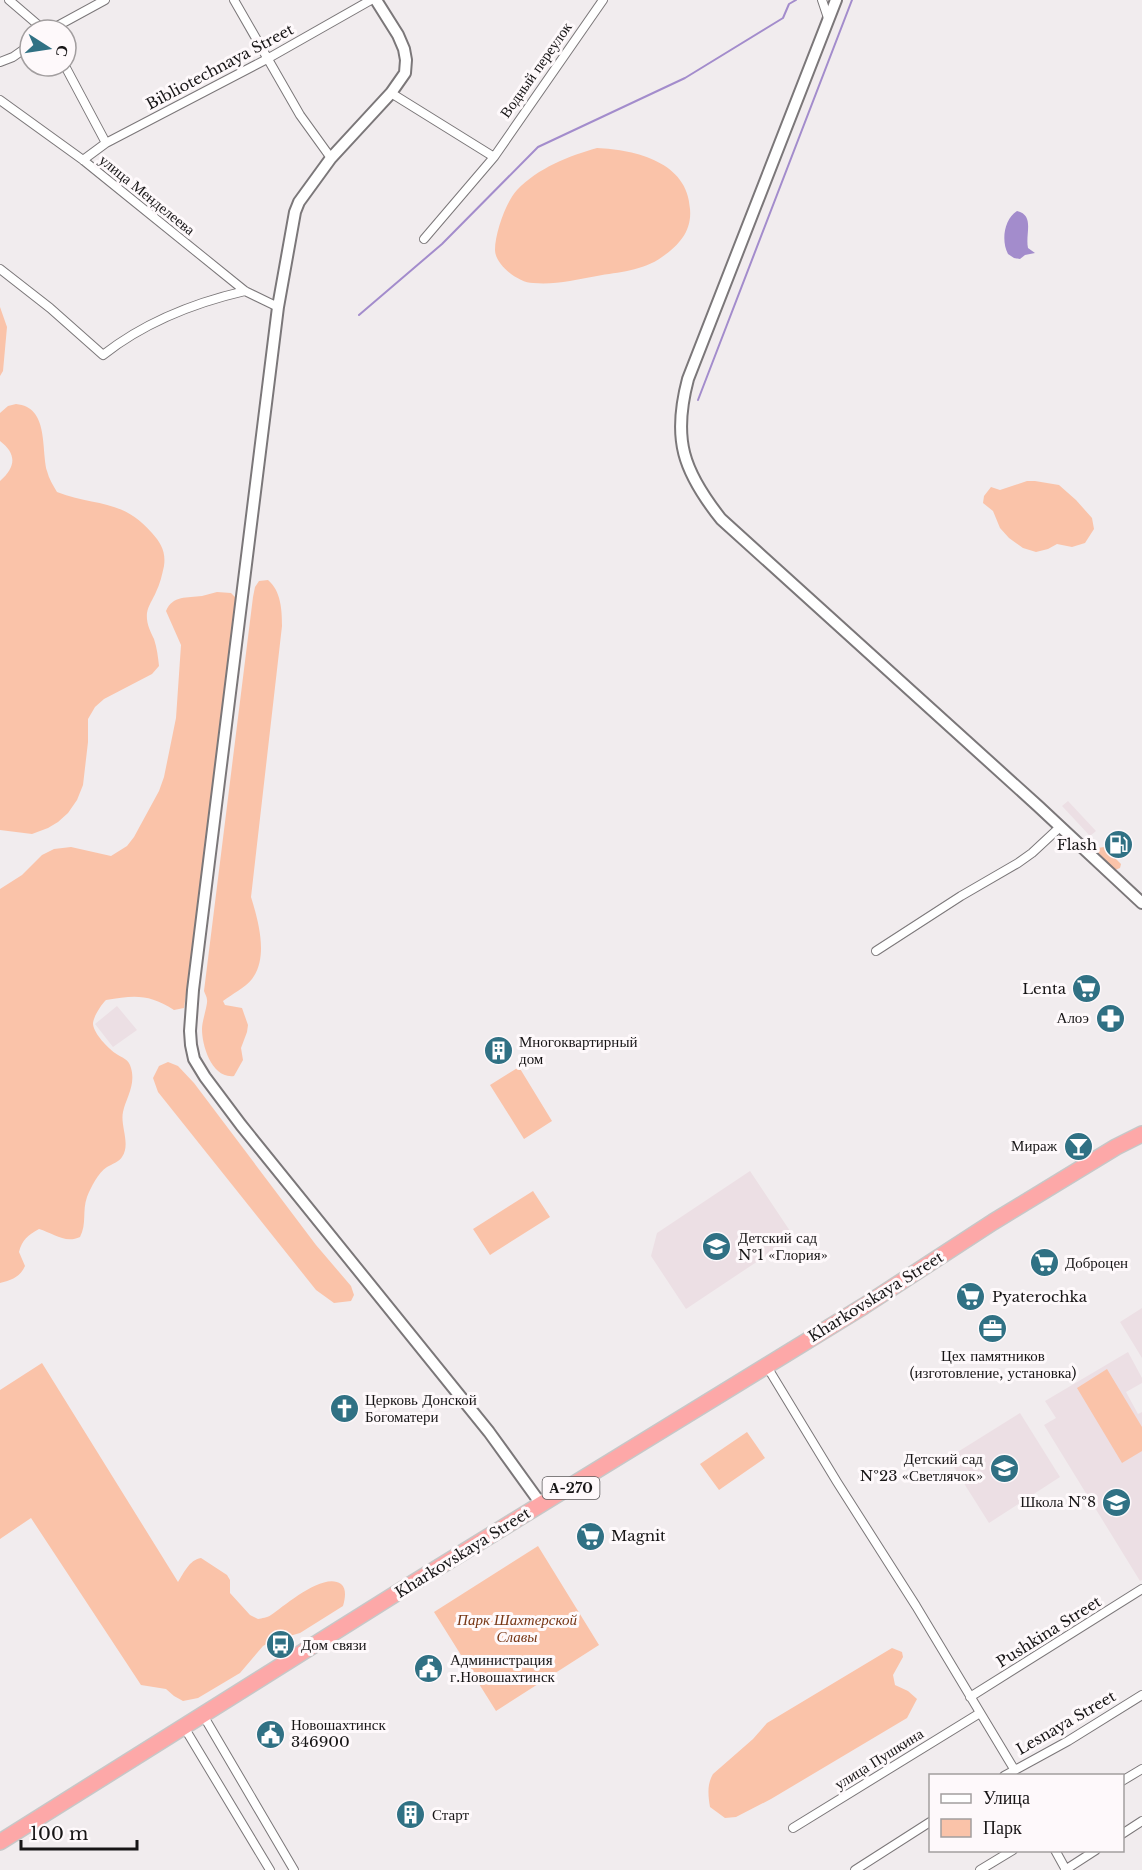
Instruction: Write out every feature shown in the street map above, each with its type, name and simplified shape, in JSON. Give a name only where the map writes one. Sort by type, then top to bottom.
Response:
[{"type":"highway","name":"Kharkovskaya Street","points":[[0,1842],[541,1504],[864,1306],[993,1222],[1116,1147],[1142,1134]]},
{"type":"street","points":[[9,0],[30,18]]},
{"type":"street","points":[[72,18],[105,0]]},
{"type":"street","points":[[234,0],[300,115],[331,158]]},
{"type":"street","name":"Bibliotechnaya Street","points":[[83,160],[106,143],[267,59],[371,0]]},
{"type":"street","points":[[376,0],[398,35],[404,49],[406,67],[401,81],[392,93],[331,158],[314,180],[295,212],[278,307],[194,990],[190,1031],[192,1052],[201,1071],[242,1125],[489,1432],[541,1504]]},
{"type":"street","name":"Водный переулок","points":[[424,239],[494,157],[603,0]]},
{"type":"street","points":[[822,0],[828,18]]},
{"type":"street","points":[[836,0],[688,379],[680,422],[681,441],[686,462],[693,479],[721,519],[1142,903]]},
{"type":"street","points":[[0,62],[18,53]]},
{"type":"street","points":[[71,78],[106,143]]},
{"type":"street","points":[[392,93],[494,157]]},
{"type":"street","name":"улица Менделеева","points":[[0,100],[83,160],[245,291],[278,307]]},
{"type":"street","points":[[0,269],[50,308],[103,355],[134,333],[153,323],[192,306],[245,291]]},
{"type":"street","points":[[876,951],[961,896],[1018,863],[1060,827]]},
{"type":"street","points":[[766,1365],[970,1696],[1009,1773]]},
{"type":"street","name":"Pushkina Street","points":[[970,1696],[1142,1589]]},
{"type":"street","name":"Lesnaya Street","points":[[1009,1773],[1068,1741],[1142,1695]]},
{"type":"street","name":"улица Пушкина","points":[[793,1828],[980,1713]]},
{"type":"street","points":[[204,1715],[294,1870]]},
{"type":"street","points":[[184,1727],[270,1870]]},
{"type":"street","points":[[1124,1780],[1142,1769]]},
{"type":"street","points":[[1124,1833],[1142,1821]]},
{"type":"street","points":[[855,1870],[929,1823]]},
{"type":"street","points":[[980,1870],[1011,1852]]},
{"type":"street","points":[[1056,1852],[1066,1870],[1094,1852]]},
{"type":"shaded area","points":[[1017,211],[1026,216],[1028,248],[1035,253],[1025,255],[1020,259],[1008,254],[1004,237],[1009,219]]},
{"type":"shaded area","points":[[1068,801],[1096,831],[1090,836],[1062,806]]},
{"type":"shaded area","points":[[117,1006],[137,1030],[113,1047],[95,1024]]},
{"type":"shaded area","name":"Детский сад №1 «Глория»","points":[[750,1171],[794,1237],[686,1309],[651,1256],[657,1233]]},
{"type":"shaded area","points":[[1142,1308],[1142,1358],[1120,1322]]},
{"type":"shaded area","name":"Школа №8","points":[[1128,1352],[1142,1378],[1142,1383],[1126,1392],[1138,1414],[1142,1412],[1142,1580],[1140,1581],[1044,1425],[1056,1418],[1045,1401]]},
{"type":"shaded area","name":"Детский сад №23 «Светлячок»","points":[[1020,1413],[1060,1477],[989,1523],[948,1458]]},
{"type":"green space","points":[[597,148],[643,156],[670,170],[680,180],[687,193],[690,217],[687,231],[674,248],[655,262],[630,270],[549,283],[527,282],[515,277],[503,267],[495,250],[499,227],[513,195],[525,182],[544,169]]},
{"type":"green space","points":[[0,307],[7,327],[3,371],[0,376]]},
{"type":"green space","points":[[16,404],[27,407],[39,420],[47,471],[57,492],[108,505],[130,514],[158,540],[164,561],[160,583],[147,613],[159,666],[152,674],[104,699],[95,707],[88,719],[83,785],[77,800],[58,822],[32,834],[0,830],[0,481],[12,466],[12,456],[0,441],[0,413],[8,406]]},
{"type":"green space","points":[[1027,481],[1059,485],[1076,500],[1092,518],[1094,529],[1085,543],[1072,547],[1057,544],[1036,552],[1023,548],[1009,538],[1000,528],[993,511],[983,503],[984,496],[991,487],[1000,490]]},
{"type":"green space","points":[[268,580],[278,595],[282,626],[251,897],[259,927],[261,949],[257,970],[252,979],[223,1001],[225,1005],[242,1008],[248,1025],[241,1048],[243,1060],[234,1076],[226,1076],[214,1067],[206,1052],[202,1029],[207,1002],[204,991],[253,597],[259,581]]},
{"type":"green space","points":[[217,592],[231,593],[236,598],[236,606],[201,894],[184,1008],[174,1010],[149,998],[125,997],[106,1000],[100,1008],[93,1021],[96,1032],[109,1048],[129,1063],[131,1068],[131,1086],[122,1117],[125,1152],[119,1160],[98,1176],[93,1185],[87,1197],[80,1237],[69,1239],[39,1229],[35,1231],[26,1238],[20,1248],[19,1252],[25,1266],[21,1273],[15,1278],[0,1283],[0,889],[22,875],[42,855],[54,849],[71,847],[111,856],[127,846],[134,837],[164,777],[176,718],[181,645],[166,611],[172,602],[177,600]]},
{"type":"green space","points":[[1104,847],[1121,864],[1120,868],[1115,870],[1095,851]]},
{"type":"green space","points":[[168,1062],[178,1066],[194,1083],[316,1245],[351,1286],[354,1295],[351,1301],[334,1303],[316,1290],[158,1092],[153,1078],[159,1066]]},
{"type":"green space","points":[[519,1067],[552,1121],[524,1139],[490,1085]]},
{"type":"green space","points":[[533,1191],[550,1217],[490,1255],[473,1229]]},
{"type":"green space","points":[[42,1363],[178,1582],[190,1564],[201,1558],[227,1575],[230,1580],[230,1593],[250,1615],[258,1619],[269,1616],[304,1591],[325,1582],[334,1581],[343,1586],[345,1594],[343,1606],[300,1633],[281,1636],[263,1646],[240,1673],[198,1698],[183,1701],[166,1689],[141,1685],[31,1518],[0,1539],[0,1390]]},
{"type":"green space","points":[[1107,1369],[1142,1427],[1142,1451],[1122,1463],[1077,1388]]},
{"type":"green space","points":[[747,1432],[765,1458],[719,1490],[700,1464]]},
{"type":"green space","name":"Парк Шахтерской Славы","points":[[538,1546],[599,1645],[496,1711],[434,1612]]},
{"type":"green space","points":[[892,1648],[902,1652],[903,1657],[893,1675],[895,1685],[908,1691],[917,1699],[907,1718],[771,1799],[736,1817],[725,1818],[710,1807],[708,1790],[713,1774],[753,1739],[767,1723]]},
{"type":"waterway","points":[[359,315],[442,244],[538,147],[685,78],[783,18],[789,4],[796,0]]},
{"type":"waterway","points":[[698,400],[852,0]]},
{"type":"place","name":"Flash","points":[[1118,845]]},
{"type":"place","name":"Lenta","points":[[1087,989]]},
{"type":"place","name":"Алоэ","points":[[1110,1018]]},
{"type":"place","name":"Многоквартирный дом","points":[[498,1051]]},
{"type":"place","name":"Мираж","points":[[1078,1146]]},
{"type":"place","name":"Детский сад №1 «Глория»","points":[[717,1247]]},
{"type":"place","name":"Доброцен","points":[[1044,1263]]},
{"type":"place","name":"Pyaterochka","points":[[971,1297]]},
{"type":"place","name":"Цех памятников (изготовление, установка)","points":[[993,1329]]},
{"type":"place","name":"Церковь Донской Богоматери","points":[[344,1409]]},
{"type":"place","name":"Детский сад №23 «Светлячок»","points":[[1004,1468]]},
{"type":"place","name":"Школа №8","points":[[1117,1502]]},
{"type":"place","name":"Magnit","points":[[590,1536]]},
{"type":"place","name":"Дом связи","points":[[280,1645]]},
{"type":"place","name":"Администрация г.Новошахтинск","points":[[429,1669]]},
{"type":"place","name":"Новошахтинск 346900","points":[[270,1734]]},
{"type":"place","name":"Старт","points":[[411,1815]]}]
